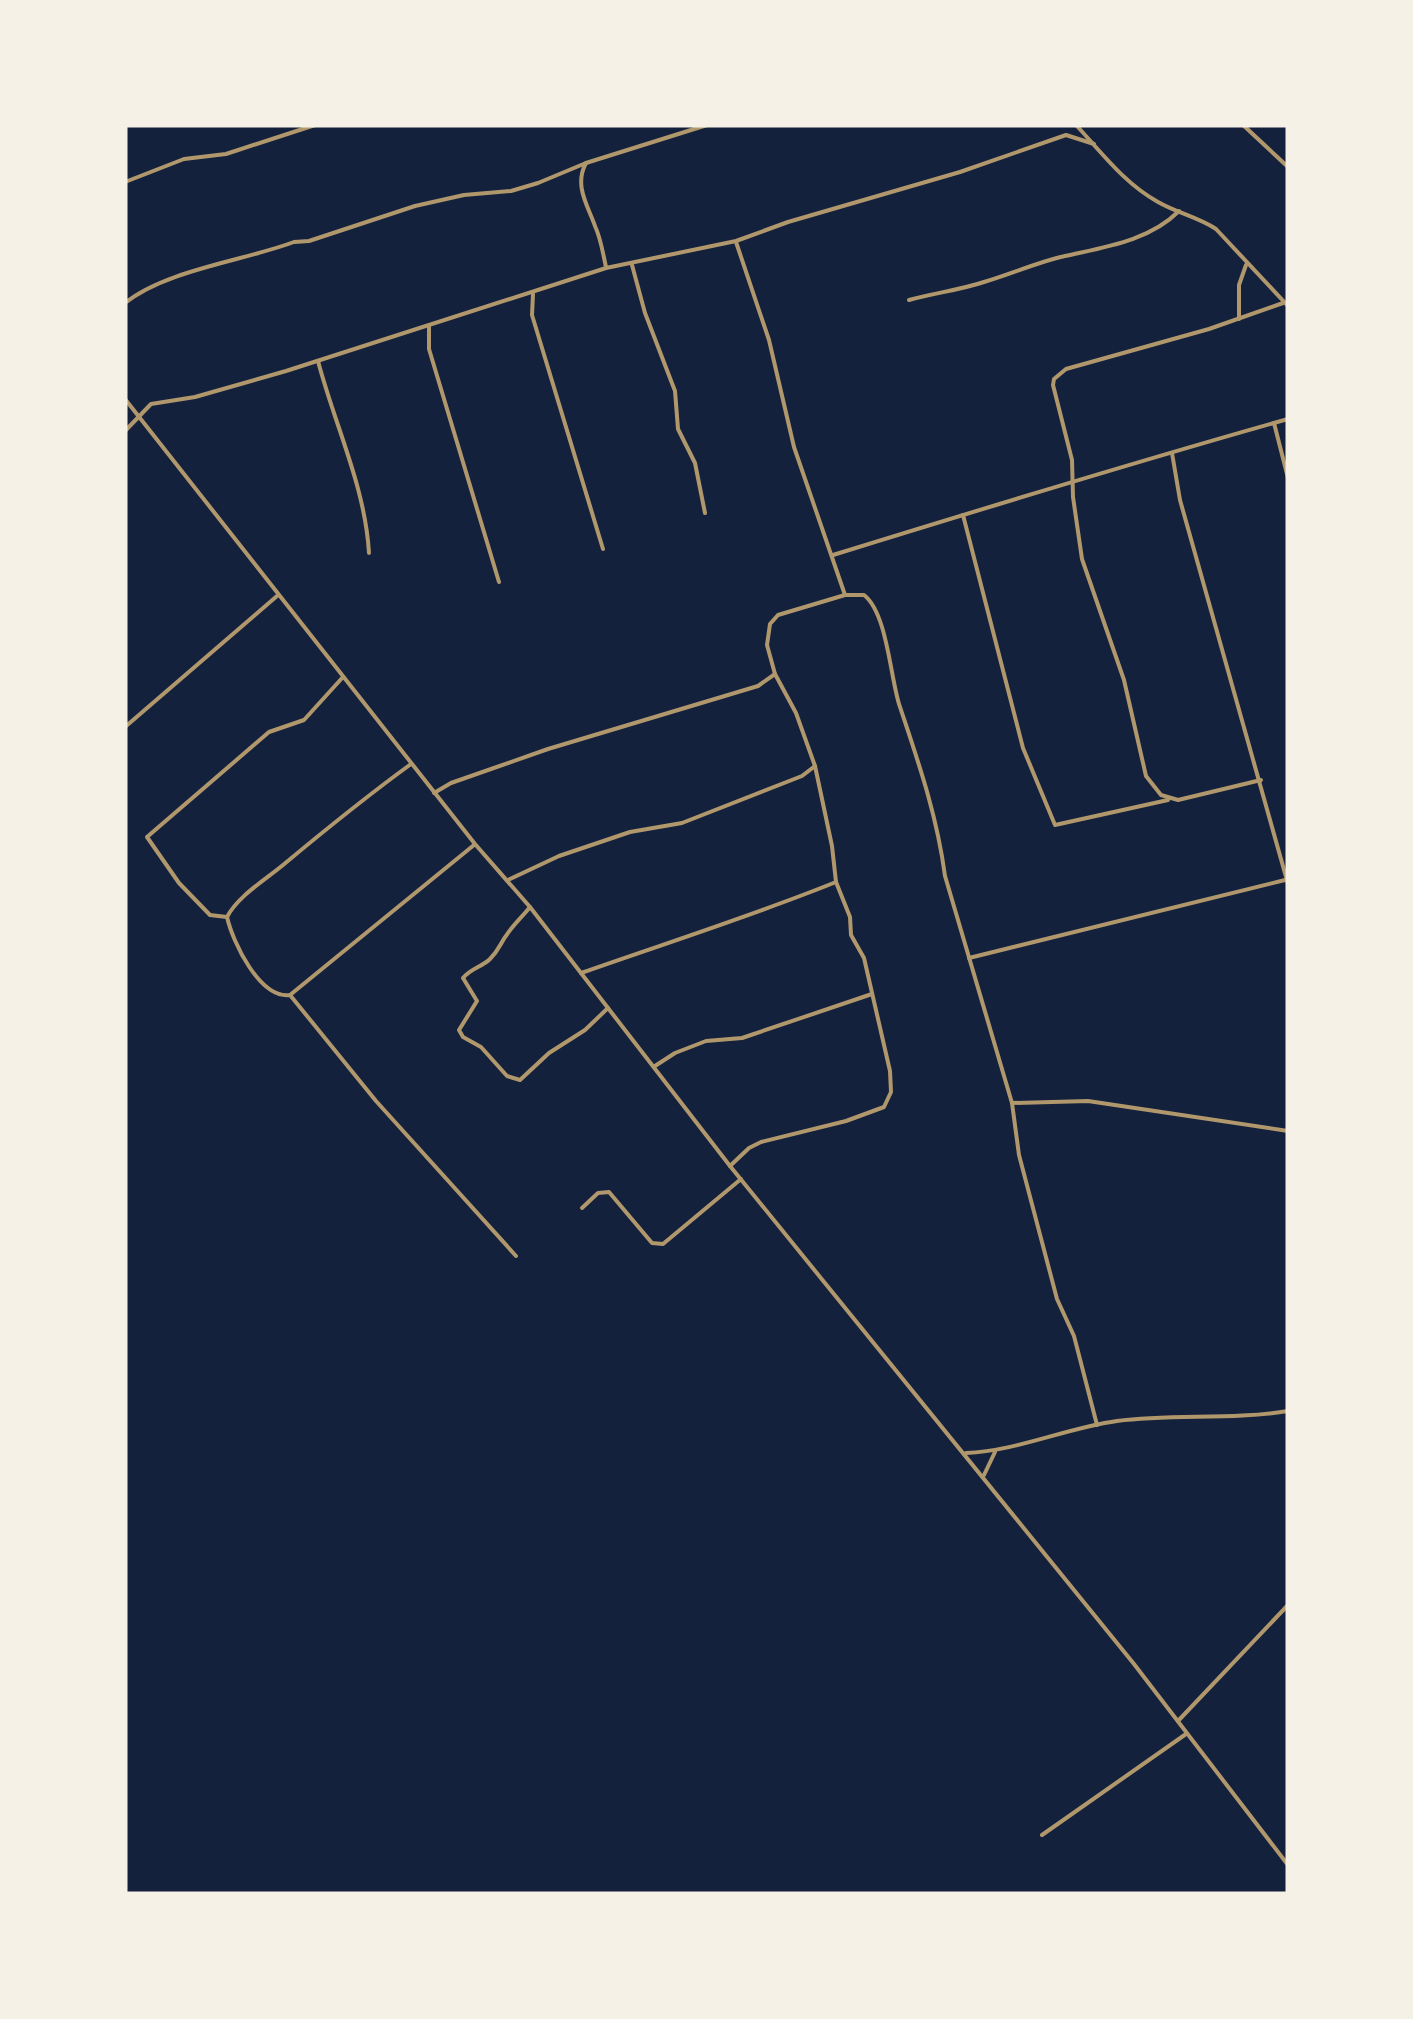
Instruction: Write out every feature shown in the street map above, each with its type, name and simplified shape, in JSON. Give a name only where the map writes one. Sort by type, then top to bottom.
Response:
[{"type":"street","points":[[125,182],[184,160],[226,154],[315,125]]},
{"type":"street","points":[[125,303],[141,290],[165,280],[415,206],[464,195],[511,191],[586,162],[707,125]]},
{"type":"street","points":[[1076,125],[1134,186],[1160,204],[1202,220],[1216,230],[1286,305],[1059,374],[1053,385],[1072,460],[1071,480],[1082,559],[1124,680],[1142,763],[1153,787],[1168,800]]},
{"type":"street","points":[[1243,125],[1288,167]]},
{"type":"street","points":[[125,432],[151,404],[195,397],[318,361],[606,268],[736,241],[1066,136],[1094,144]]},
{"type":"street","points":[[586,162],[581,173],[582,194],[595,224],[606,268]]},
{"type":"street","points":[[909,300],[983,283],[1135,238],[1158,228],[1178,212]]},
{"type":"street","points":[[736,241],[769,340],[794,447],[845,595]]},
{"type":"street","points":[[1239,319],[1239,284],[1246,263]]},
{"type":"street","points":[[632,265],[645,313],[675,390],[678,428],[698,474],[705,513]]},
{"type":"street","points":[[534,294],[532,315],[603,549]]},
{"type":"street","points":[[430,327],[429,349],[499,582]]},
{"type":"street","points":[[318,361],[367,517],[369,553]]},
{"type":"street","points":[[125,399],[434,793],[530,907],[740,1179],[1178,1720],[1288,1865]]},
{"type":"street","points":[[833,555],[1071,480],[1172,454],[1198,442],[1288,419]]},
{"type":"street","points":[[1274,423],[1288,478]]},
{"type":"street","points":[[968,959],[1286,882],[1261,780],[1254,770],[1193,548],[1172,454]]},
{"type":"street","points":[[963,515],[1024,748],[1054,825],[1261,780]]},
{"type":"street","points":[[730,1166],[748,1148],[761,1142],[846,1121],[884,1106],[891,1092],[890,1070],[864,958],[851,935],[850,917],[836,882],[816,766],[801,723],[775,674],[767,645],[774,618],[845,595],[864,595],[878,614],[898,701],[935,816],[945,876],[1012,1103],[1019,1155],[1057,1299],[1074,1336],[1098,1426]]},
{"type":"street","points":[[125,728],[277,596]]},
{"type":"street","points":[[434,793],[451,783],[548,749],[758,686],[775,674]]},
{"type":"street","points":[[227,917],[210,915],[179,883],[147,837],[269,732],[304,720],[343,676]]},
{"type":"street","points":[[227,917],[255,888],[363,798],[412,764]]},
{"type":"street","points":[[507,880],[560,856],[630,832],[693,820],[802,776],[816,766]]},
{"type":"street","points":[[227,917],[263,987],[279,996],[290,995],[475,844]]},
{"type":"street","points":[[581,974],[836,882]]},
{"type":"street","points":[[530,907],[508,932],[504,946],[486,964],[465,974],[463,978],[477,1001],[459,1030],[463,1037],[481,1048],[507,1076],[520,1080],[608,1008]]},
{"type":"street","points":[[653,1067],[706,1041],[742,1038],[872,994]]},
{"type":"street","points":[[290,995],[376,1101],[516,1256]]},
{"type":"street","points":[[1012,1103],[1088,1102],[1288,1131]]},
{"type":"street","points":[[582,1208],[598,1194],[608,1192],[652,1243],[663,1244],[740,1179]]},
{"type":"street","points":[[966,1454],[995,1452],[1042,1437],[1144,1419],[1288,1411]]},
{"type":"street","points":[[983,1478],[995,1452]]},
{"type":"street","points":[[1178,1720],[1288,1604]]},
{"type":"street","points":[[1042,1835],[1186,1734]]}]
